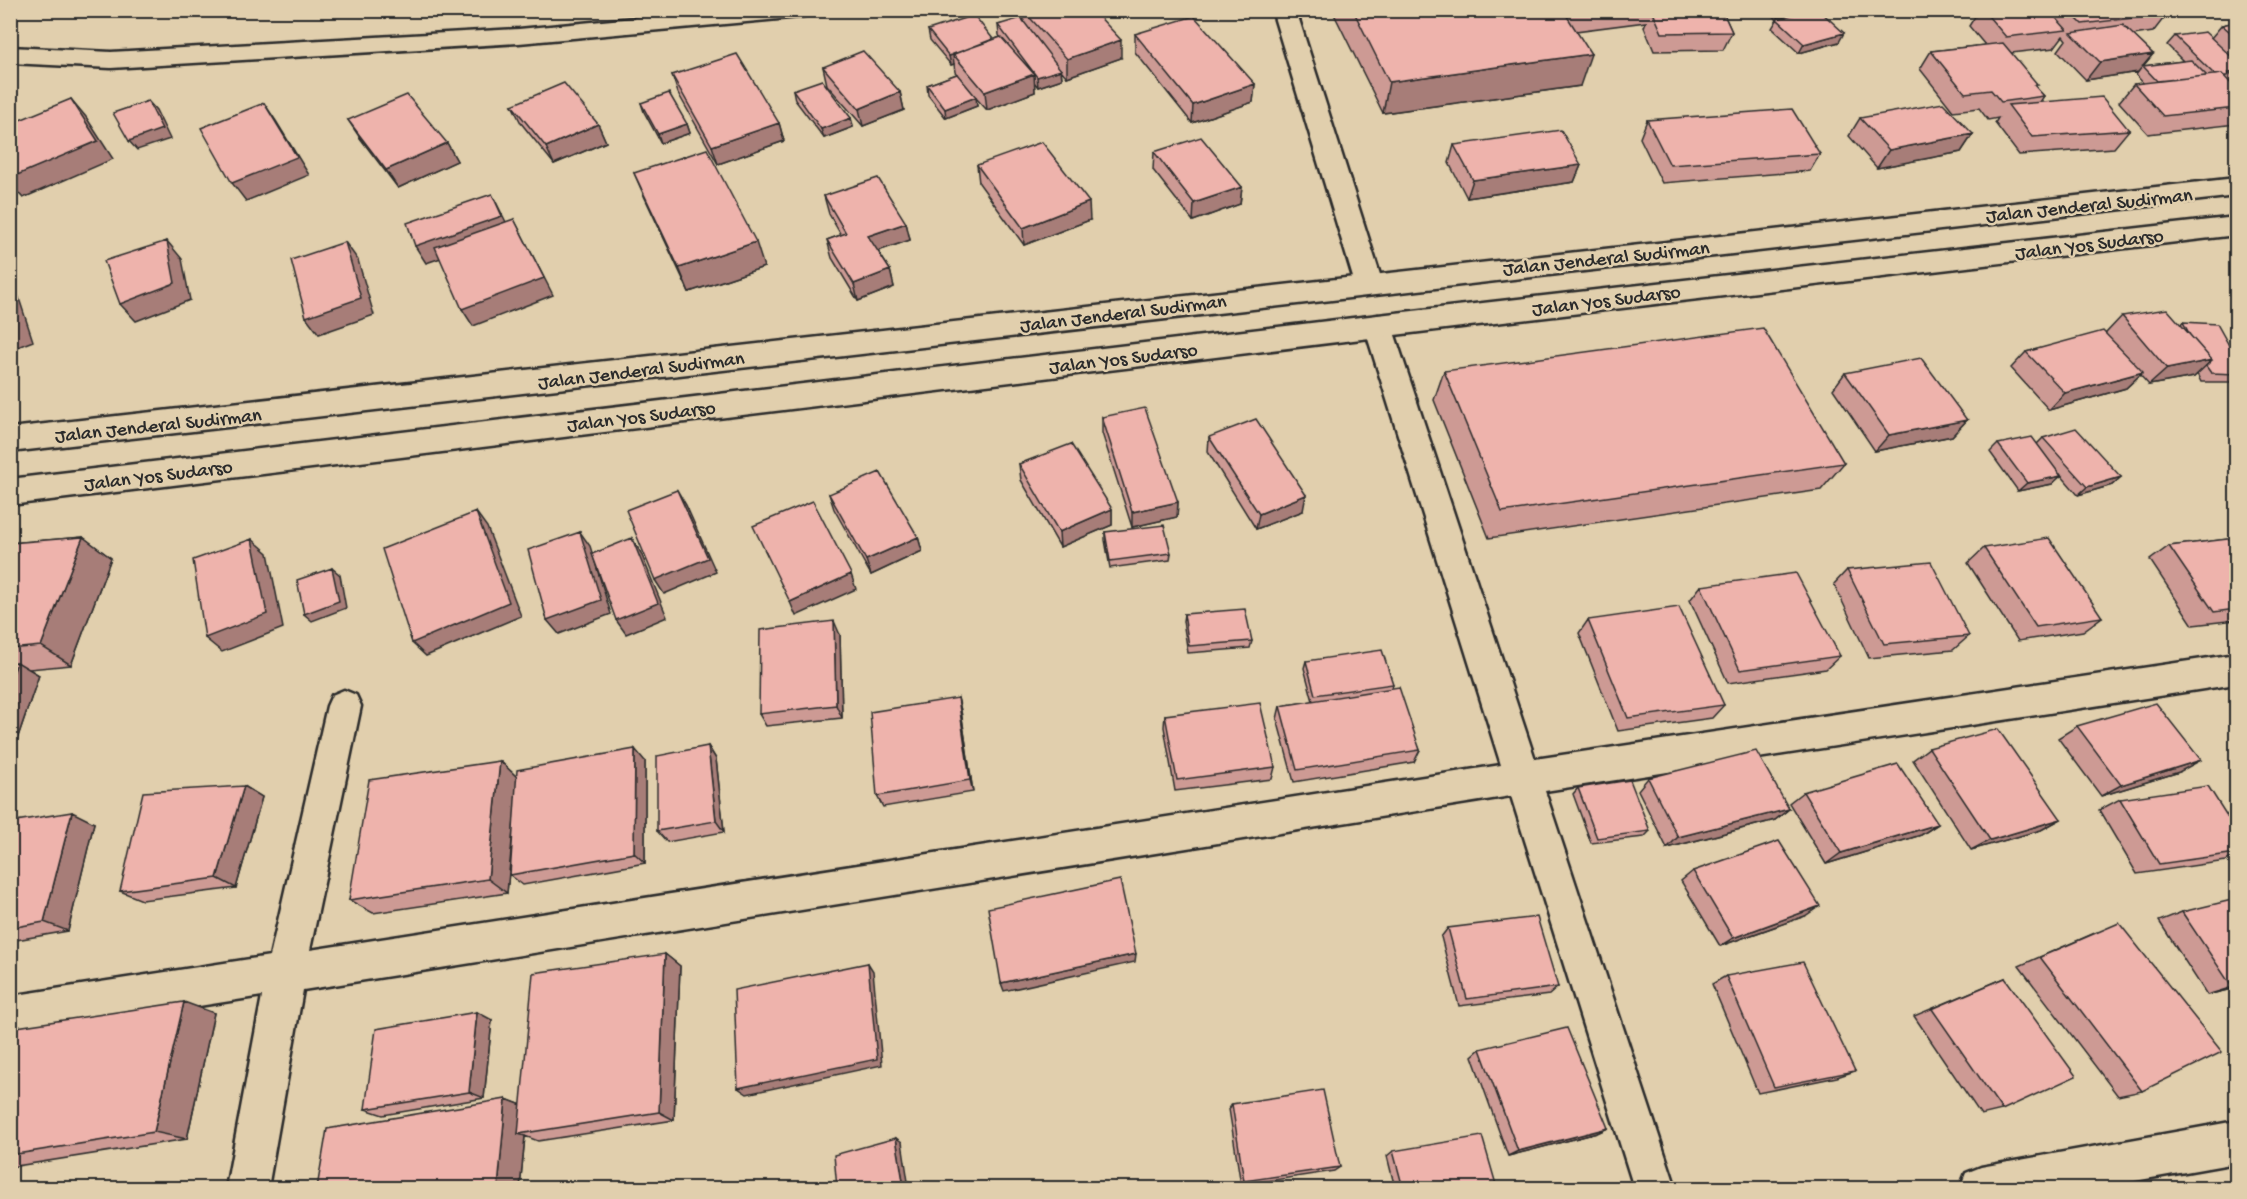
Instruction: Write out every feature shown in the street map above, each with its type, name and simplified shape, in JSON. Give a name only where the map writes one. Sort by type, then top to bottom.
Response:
[{"type":"main road","points":[[10,56],[123,60],[519,36],[800,10]]},
{"type":"main road","points":[[1284,10],[1369,284]]},
{"type":"main road","name":"Jalan Jenderal Sudirman","points":[[10,440],[2236,187]]},
{"type":"main road","name":"Jalan Yos Sudarso","points":[[10,492],[1378,326],[2236,226]]},
{"type":"main road","points":[[1378,326],[1521,778],[1655,1188]]},
{"type":"main road","points":[[10,1016],[1521,778],[2236,669]]},
{"type":"main road","points":[[246,1188],[286,973],[344,706]]},
{"type":"main road","points":[[1981,1188],[2236,1142]]},
{"type":"building","points":[[1023,10],[1093,10],[1121,40],[1067,59]]},
{"type":"building","points":[[1353,10],[1563,10],[1591,54],[1389,82]]},
{"type":"building","points":[[1577,10],[1599,10],[1579,13]]},
{"type":"building","points":[[1652,10],[1722,10],[1732,32],[1662,33]]},
{"type":"building","points":[[1810,10],[1819,10],[1844,33],[1804,44],[1777,19]]},
{"type":"building","points":[[1983,10],[2049,10],[2067,30],[2006,37]]},
{"type":"building","points":[[2068,10],[2163,10],[2167,14],[2082,24]]},
{"type":"building","points":[[974,15],[993,39],[949,56],[928,30]]},
{"type":"building","points":[[1194,16],[1255,84],[1193,105],[1135,34]]},
{"type":"building","points":[[1021,18],[1061,70],[1037,77],[998,25]]},
{"type":"building","points":[[2236,22],[2236,37],[2222,25]]},
{"type":"building","points":[[2123,25],[2153,54],[2100,62],[2071,33]]},
{"type":"building","points":[[2205,32],[2236,61],[2236,72],[2229,73],[2227,76],[2215,75],[2175,36]]},
{"type":"building","points":[[1001,37],[1034,74],[985,92],[953,54]]},
{"type":"building","points":[[2003,43],[2038,85],[2034,85],[2044,96],[2001,102],[1991,90],[1965,93],[1931,51]]},
{"type":"building","points":[[863,51],[900,92],[859,109],[823,67]]},
{"type":"building","points":[[737,54],[779,123],[712,146],[672,75]]},
{"type":"building","points":[[2191,60],[2207,76],[2157,81],[2143,66]]},
{"type":"building","points":[[2236,72],[2236,80],[2229,73]]},
{"type":"building","points":[[957,74],[976,97],[945,109],[927,85]]},
{"type":"building","points":[[2222,74],[2236,89],[2236,108],[2163,116],[2134,84]]},
{"type":"building","points":[[822,80],[851,118],[821,129],[793,90]]},
{"type":"building","points":[[564,83],[598,124],[546,147],[512,105]]},
{"type":"building","points":[[669,93],[687,124],[658,134],[641,103]]},
{"type":"building","points":[[407,95],[447,143],[386,170],[348,120]]},
{"type":"building","points":[[2102,97],[2129,130],[2032,137],[2008,105]]},
{"type":"building","points":[[71,99],[98,141],[10,178],[10,124]]},
{"type":"building","points":[[148,101],[162,129],[129,141],[113,113]]},
{"type":"building","points":[[264,103],[297,157],[232,183],[201,128]]},
{"type":"building","points":[[1943,103],[1973,134],[1889,150],[1860,118]]},
{"type":"building","points":[[1792,109],[1820,154],[1670,165],[1647,120]]},
{"type":"building","points":[[1561,130],[1581,165],[1473,180],[1454,145]]},
{"type":"building","points":[[1201,137],[1242,187],[1194,203],[1154,152]]},
{"type":"building","points":[[1042,142],[1089,202],[1023,228],[977,165]]},
{"type":"building","points":[[707,149],[756,242],[679,268],[634,173]]},
{"type":"building","points":[[878,178],[906,223],[868,236],[890,270],[854,284],[827,240],[846,233],[824,196]]},
{"type":"building","points":[[492,194],[502,216],[415,246],[407,223]]},
{"type":"building","points":[[514,219],[544,278],[462,309],[435,247]]},
{"type":"building","points":[[167,241],[175,283],[120,304],[104,261]]},
{"type":"building","points":[[345,242],[361,298],[306,317],[291,260]]},
{"type":"building","points":[[2167,309],[2212,360],[2167,369],[2122,316]]},
{"type":"building","points":[[10,310],[15,324],[10,326]]},
{"type":"building","points":[[2183,322],[2217,324],[2236,358],[2236,374],[2211,373],[2206,366],[2212,360],[2190,335]]},
{"type":"building","points":[[1763,328],[1844,463],[1502,512],[1444,371]]},
{"type":"building","points":[[2103,331],[2143,372],[2065,393],[2026,352]]},
{"type":"building","points":[[1921,358],[1967,420],[1889,435],[1845,373]]},
{"type":"building","points":[[1145,408],[1178,502],[1132,512],[1102,417]]},
{"type":"building","points":[[1256,419],[1306,495],[1259,514],[1209,437]]},
{"type":"building","points":[[2076,428],[2121,477],[2087,487],[2043,438]]},
{"type":"building","points":[[2032,437],[2061,476],[2027,483],[1998,444]]},
{"type":"building","points":[[1071,444],[1112,509],[1059,532],[1019,464]]},
{"type":"building","points":[[880,472],[918,537],[866,560],[829,494]]},
{"type":"building","points":[[677,490],[708,558],[655,580],[626,510]]},
{"type":"building","points":[[813,501],[851,574],[790,602],[753,526]]},
{"type":"building","points":[[476,512],[509,602],[412,643],[382,549]]},
{"type":"building","points":[[1164,525],[1171,553],[1110,561],[1105,532]]},
{"type":"building","points":[[580,532],[601,600],[547,620],[528,550]]},
{"type":"building","points":[[83,537],[41,646],[10,649],[10,543]]},
{"type":"building","points":[[632,538],[658,603],[616,620],[592,554]]},
{"type":"building","points":[[2049,538],[2102,617],[2036,627],[1984,548]]},
{"type":"building","points":[[2236,538],[2236,609],[2214,612],[2169,546]]},
{"type":"building","points":[[252,539],[267,614],[205,638],[193,560]]},
{"type":"building","points":[[1931,562],[1969,636],[1884,644],[1847,570]]},
{"type":"building","points":[[332,568],[339,601],[304,614],[297,580]]},
{"type":"building","points":[[1796,573],[1840,656],[1740,670],[1701,586]]},
{"type":"building","points":[[1679,607],[1724,705],[1628,718],[1588,620]]},
{"type":"building","points":[[1245,609],[1252,641],[1189,646],[1184,614]]},
{"type":"building","points":[[834,621],[836,705],[759,714],[760,630]]},
{"type":"building","points":[[1382,650],[1393,684],[1315,695],[1306,661]]},
{"type":"building","points":[[17,662],[10,682],[10,663]]},
{"type":"building","points":[[1399,687],[1420,750],[1297,770],[1280,706]]},
{"type":"building","points":[[958,698],[970,780],[877,796],[870,712]]},
{"type":"building","points":[[1260,703],[1275,767],[1177,780],[1165,715]]},
{"type":"building","points":[[2156,703],[2201,760],[2121,785],[2077,726]]},
{"type":"building","points":[[1998,729],[2061,819],[1990,840],[1929,748]]},
{"type":"building","points":[[708,746],[716,821],[657,831],[657,756]]},
{"type":"building","points":[[635,749],[634,853],[510,875],[517,770]]},
{"type":"building","points":[[1756,751],[1789,809],[1678,837],[1648,778]]},
{"type":"building","points":[[500,761],[488,879],[349,900],[369,780]]},
{"type":"building","points":[[1898,764],[1938,824],[1841,853],[1803,792]]},
{"type":"building","points":[[1630,780],[1650,831],[1597,838],[1578,788]]},
{"type":"building","points":[[244,786],[217,878],[120,891],[143,792]]},
{"type":"building","points":[[2208,786],[2236,830],[2236,853],[2159,864],[2120,799]]},
{"type":"building","points":[[72,812],[44,922],[10,928],[10,822]]},
{"type":"building","points":[[1779,841],[1820,906],[1733,938],[1693,871]]},
{"type":"building","points":[[1120,880],[1136,954],[1001,983],[988,908]]},
{"type":"building","points":[[2236,899],[2236,986],[2232,987],[2182,912]]},
{"type":"building","points":[[1537,917],[1558,987],[1467,999],[1448,928]]},
{"type":"building","points":[[2119,923],[2222,1052],[2142,1091],[2040,957]]},
{"type":"building","points":[[665,954],[659,1112],[518,1134],[533,973]]},
{"type":"building","points":[[1803,962],[1855,1071],[1774,1087],[1726,976]]},
{"type":"building","points":[[868,963],[877,1059],[738,1088],[734,990]]},
{"type":"building","points":[[2005,978],[2076,1076],[2002,1110],[1932,1009]]},
{"type":"building","points":[[184,1002],[154,1132],[10,1155],[10,1028]]},
{"type":"building","points":[[477,1012],[469,1092],[365,1109],[376,1029]]},
{"type":"building","points":[[1567,1028],[1608,1128],[1518,1151],[1480,1049]]},
{"type":"building","points":[[1323,1090],[1340,1167],[1244,1181],[1232,1104]]},
{"type":"building","points":[[506,1099],[498,1188],[317,1188],[327,1129]]},
{"type":"building","points":[[1482,1136],[1497,1188],[1403,1188],[1393,1151]]},
{"type":"building","points":[[896,1138],[904,1188],[837,1188],[834,1155]]}]
